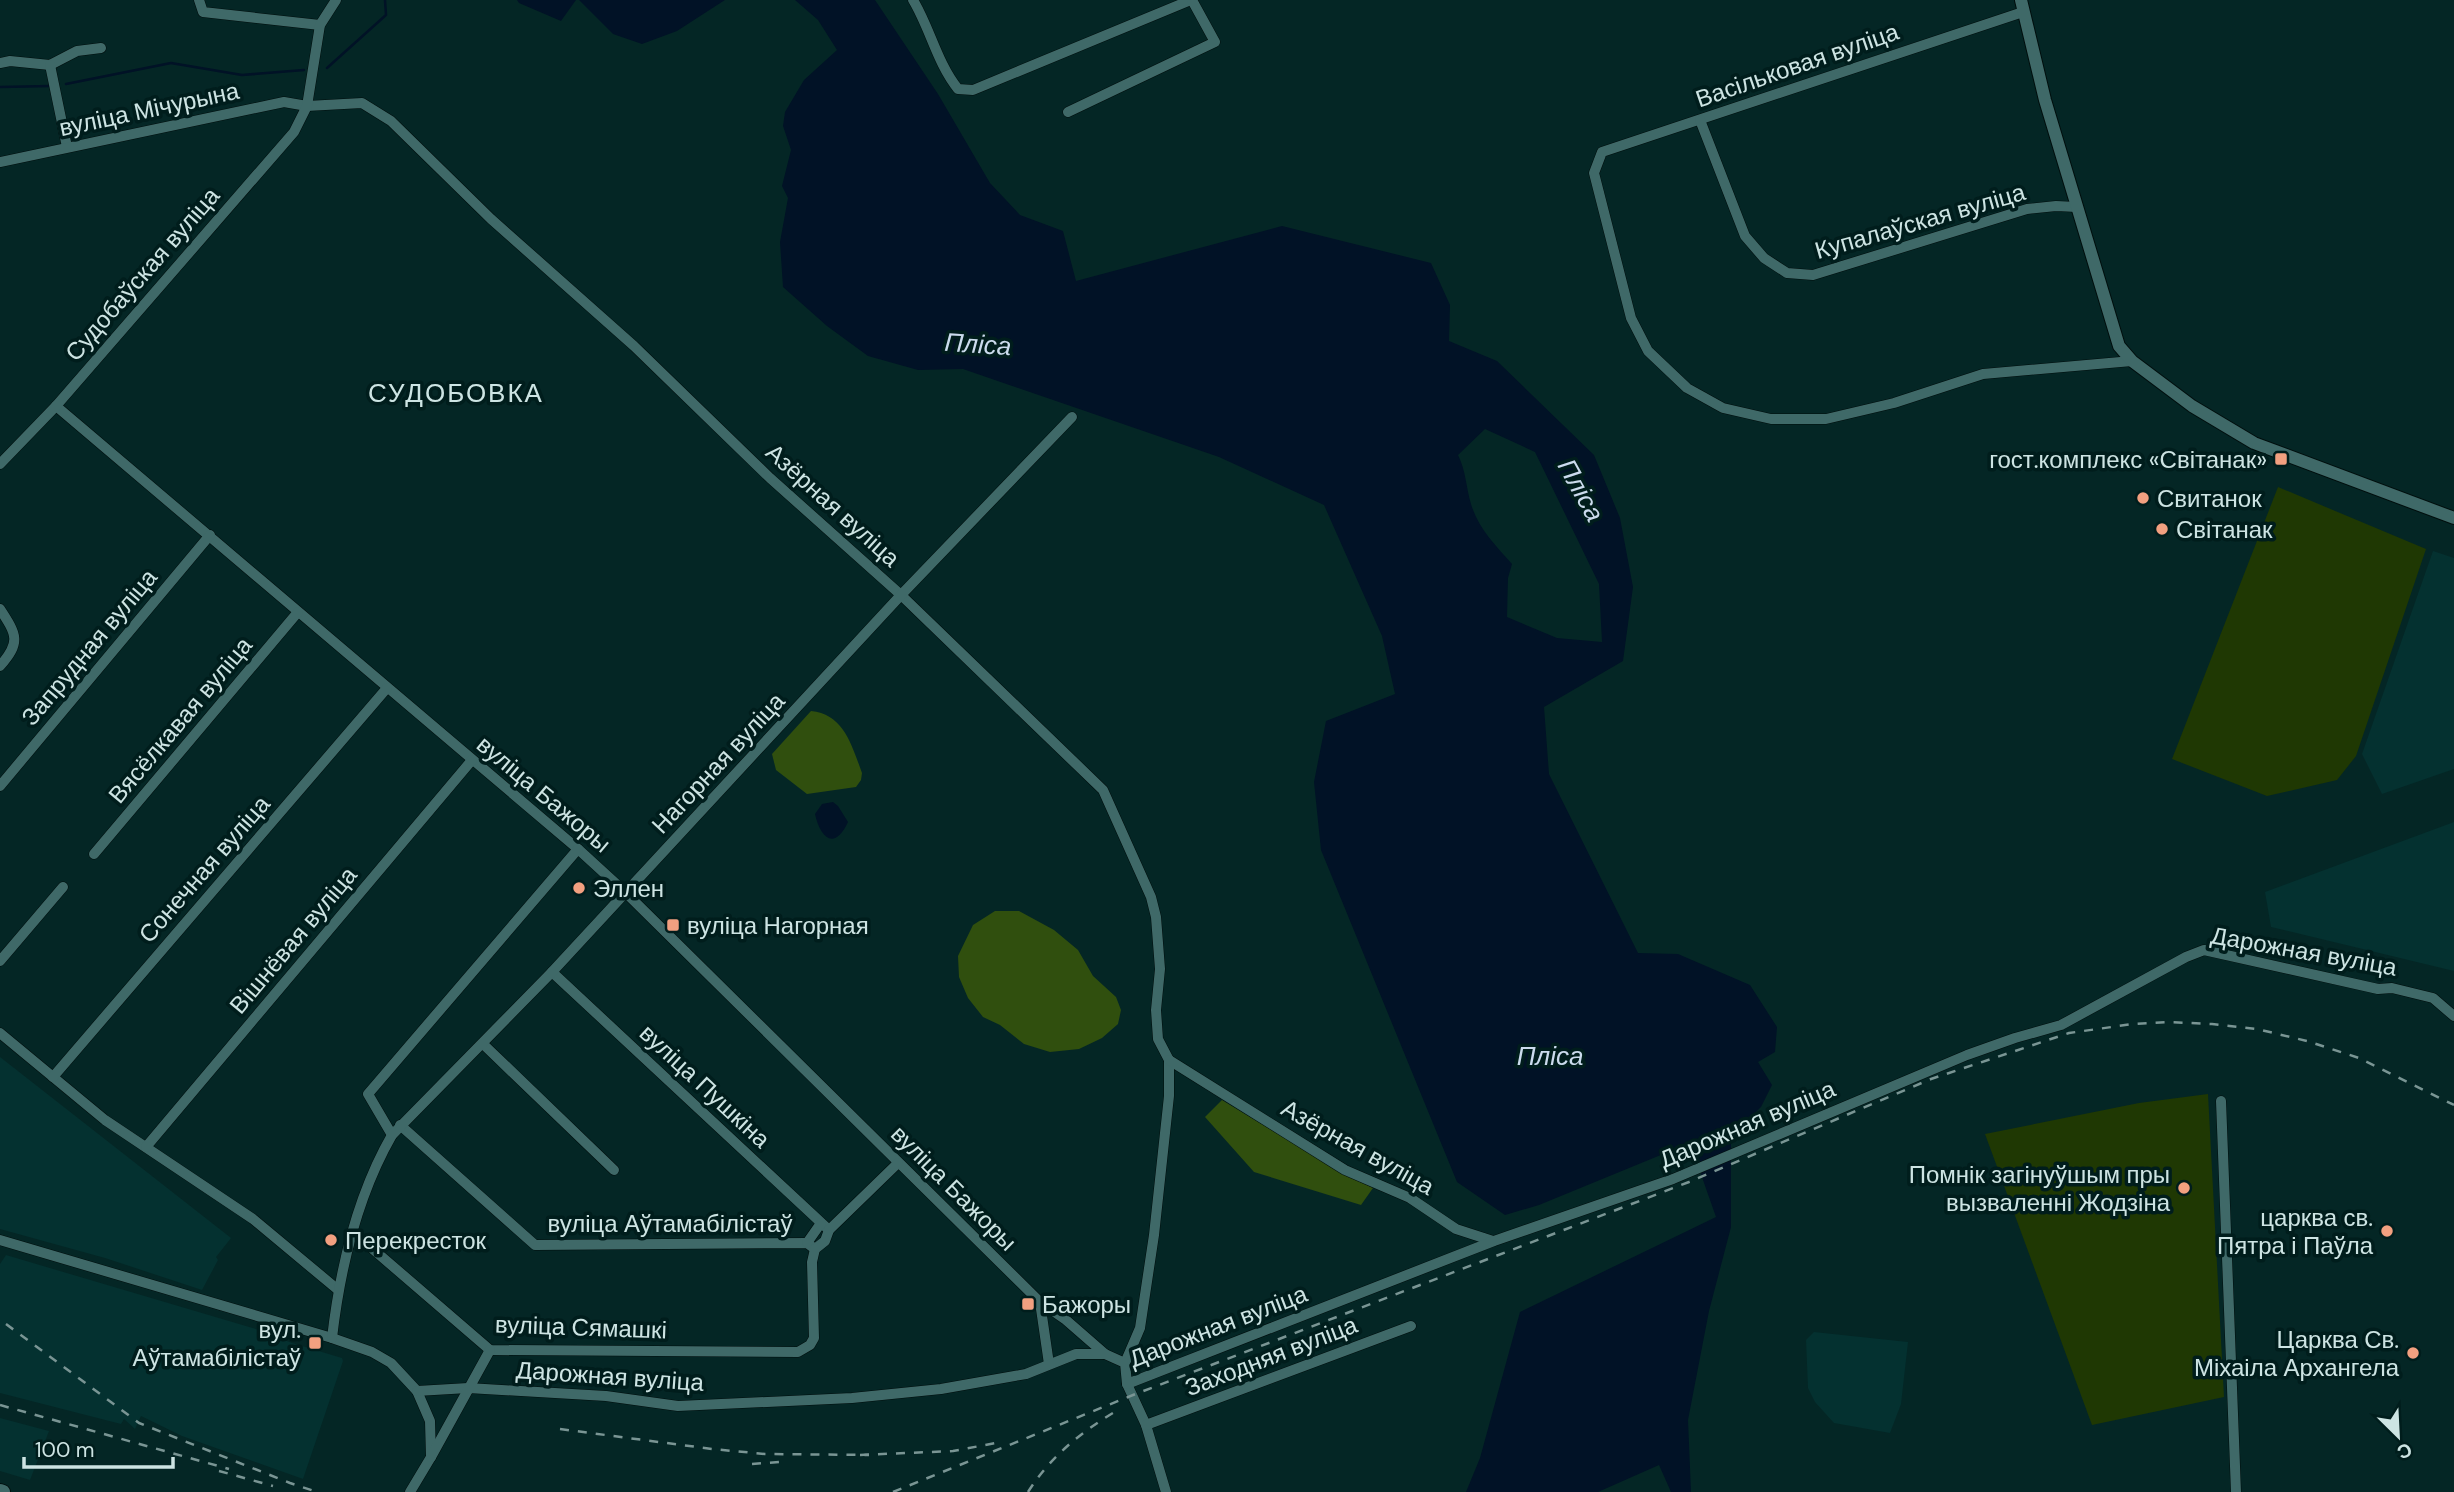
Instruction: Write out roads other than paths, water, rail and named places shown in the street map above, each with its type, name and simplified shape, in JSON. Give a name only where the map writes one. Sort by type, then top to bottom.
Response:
[{"type":"street","points":[[199,0],[203,12],[320,25],[336,0]]},
{"type":"street","points":[[913,0],[925,19],[949,78],[958,89],[972,90],[1191,0],[1215,42],[1068,112]]},
{"type":"street","points":[[2022,6],[2045,100],[2119,346],[2132,361],[2192,406],[2254,443],[2454,518]]},
{"type":"street","name":"Васільковая вуліца","points":[[2022,6],[2006,16],[1602,152],[1594,173],[1630,318],[1648,351],[1687,388],[1723,408],[1771,419],[1826,419],[1895,403],[1983,374],[2132,361]]},
{"type":"street","name":"Судобаўская вуліца","points":[[0,464],[56,406],[294,132],[307,106],[320,25]]},
{"type":"street","points":[[0,63],[10,61],[50,65],[77,51],[101,48]]},
{"type":"street","points":[[50,65],[67,147]]},
{"type":"street","name":"вуліца Мічурына","points":[[0,162],[284,102],[307,106]]},
{"type":"street","name":"Азёрная вуліца","points":[[307,106],[362,103],[391,121],[491,219],[634,346],[770,478],[901,595],[1103,790],[1151,897],[1156,917],[1160,969],[1156,1010],[1158,1040],[1168,1060],[1169,1096],[1150,1261],[1140,1328],[1125,1363]]},
{"type":"street","name":"Купалаўская вуліца","points":[[1700,120],[1745,236],[1764,258],[1787,273],[1813,275],[2027,209],[2077,207]]},
{"type":"street","name":"вуліца Бажоры","points":[[56,406],[578,849],[625,892],[1040,1302],[1066,1320],[1105,1354]]},
{"type":"street","name":"Нагорная вуліца","points":[[332,1338],[337,1289],[353,1232],[379,1158],[400,1125],[552,972],[901,595],[1072,417]]},
{"type":"street","name":"Запрудная вуліца","points":[[0,786],[210,535]]},
{"type":"street","points":[[0,609],[14,631],[15,642],[12,652],[0,666]]},
{"type":"street","name":"Вясёлкавая вуліца","points":[[94,854],[298,612]]},
{"type":"street","name":"Сонечная вуліца","points":[[53,1077],[387,688]]},
{"type":"street","name":"Вішнёвая вуліца","points":[[146,1147],[472,760]]},
{"type":"street","points":[[392,1135],[368,1094],[578,849]]},
{"type":"street","points":[[0,961],[63,887]]},
{"type":"street","name":"Дарожная вуліца","points":[[417,1391],[468,1388],[606,1396],[671,1406],[903,1394],[1026,1374],[1076,1353],[1105,1354],[1125,1363],[1127,1384],[1494,1241],[1684,1174],[1967,1055],[2061,1025],[2186,957],[2204,950],[2378,989],[2392,988],[2433,998],[2454,1016]]},
{"type":"street","name":"вуліца Пушкіна","points":[[552,972],[825,1227]]},
{"type":"street","points":[[0,1034],[106,1120],[253,1219],[337,1289]]},
{"type":"street","points":[[483,1044],[614,1170]]},
{"type":"street","name":"Азёрная вуліца","points":[[1168,1060],[1345,1170],[1410,1198],[1455,1228],[1494,1241]]},
{"type":"street","points":[[2221,1101],[2236,1492]]},
{"type":"street","name":"вуліца Аўтамабілістаў","points":[[400,1125],[536,1245],[811,1246]]},
{"type":"street","points":[[811,1246],[825,1227],[898,1163]]},
{"type":"street","name":"вуліца Сямашкі","points":[[353,1232],[490,1350],[798,1352],[810,1345],[814,1338],[811,1246]]},
{"type":"street","points":[[0,1240],[372,1352],[391,1363],[417,1391],[430,1421],[431,1457]]},
{"type":"street","points":[[1040,1302],[1049,1364]]},
{"type":"street","name":"Заходняя вуліца","points":[[1146,1425],[1411,1325]]},
{"type":"street","points":[[410,1492],[490,1350]]},
{"type":"street","points":[[1127,1384],[1146,1425],[1166,1492]]},
{"type":"water","points":[[517,0],[576,0],[561,21]]},
{"type":"water","points":[[579,0],[725,0],[677,31],[642,44],[613,34]]},
{"type":"water","name":"Пліса","points":[[795,0],[875,0],[938,94],[990,183],[1020,215],[1063,231],[1076,281],[1282,226],[1431,263],[1450,305],[1449,341],[1497,361],[1594,455],[1620,518],[1633,587],[1623,661],[1544,707],[1549,774],[1638,953],[1678,954],[1750,985],[1777,1027],[1775,1052],[1758,1062],[1772,1085],[1761,1107],[1731,1137],[1731,1227],[1709,1311],[1688,1420],[1691,1492],[1671,1492],[1659,1465],[1598,1492],[1466,1492],[1480,1458],[1520,1312],[1716,1217],[1690,1143],[1539,1205],[1505,1215],[1457,1182],[1321,850],[1314,782],[1326,721],[1395,694],[1382,636],[1324,505],[1219,457],[963,369],[918,370],[868,356],[827,326],[783,287],[780,242],[788,198],[782,186],[791,150],[783,126],[785,112],[804,80],[837,50],[818,20]],"holes":[[[1485,429],[1535,452],[1599,584],[1602,642],[1557,638],[1507,617],[1508,578],[1512,564],[1478,521],[1458,455]]]},
{"type":"water","points":[[833,802],[848,822],[838,837],[833,839],[824,835],[815,814],[822,804]]},
{"type":"waterway","points":[[327,68],[386,15],[385,0]]},
{"type":"waterway","points":[[66,84],[171,63],[242,75],[304,70]]},
{"type":"waterway","points":[[0,87],[51,86]]},
{"type":"railway","points":[[893,1492],[1133,1395],[1689,1182],[1931,1079],[2069,1033],[2169,1022],[2257,1029],[2307,1041],[2359,1058],[2454,1105]]},
{"type":"railway","points":[[6,1324],[139,1423],[317,1492]]},
{"type":"railway","points":[[0,1405],[229,1469]]},
{"type":"railway","points":[[1028,1492],[1046,1467],[1068,1446],[1118,1410]]},
{"type":"railway","points":[[560,1429],[765,1454],[869,1455]]},
{"type":"railway","points":[[860,1455],[953,1451],[996,1443]]},
{"type":"railway","points":[[752,1464],[780,1462]]},
{"type":"railway","points":[[219,1471],[273,1486]]},
{"type":"place","name":"гост.комплекс «Світанак»","points":[[2281,459]]},
{"type":"place","name":"Свитанок","points":[[2143,498]]},
{"type":"place","name":"Світанак","points":[[2162,529]]},
{"type":"place","name":"Эллен","points":[[579,888]]},
{"type":"place","name":"вуліца Нагорная","points":[[673,925]]},
{"type":"place","name":"Помнік загінуўшым пры вызваленні Жодзіна","points":[[2184,1188]]},
{"type":"place","name":"царква св. Пятра і Паўла","points":[[2387,1231]]},
{"type":"place","name":"Перекресток","points":[[331,1240]]},
{"type":"place","name":"Бажоры","points":[[1028,1304]]},
{"type":"place","name":"вул. Аўтамабілістаў","points":[[315,1343]]},
{"type":"place","name":"Царква Св. Міхаіла Архангела","points":[[2413,1353]]},
{"type":"district","name":"СУДОБОВКА","points":[[456,393]]}]
